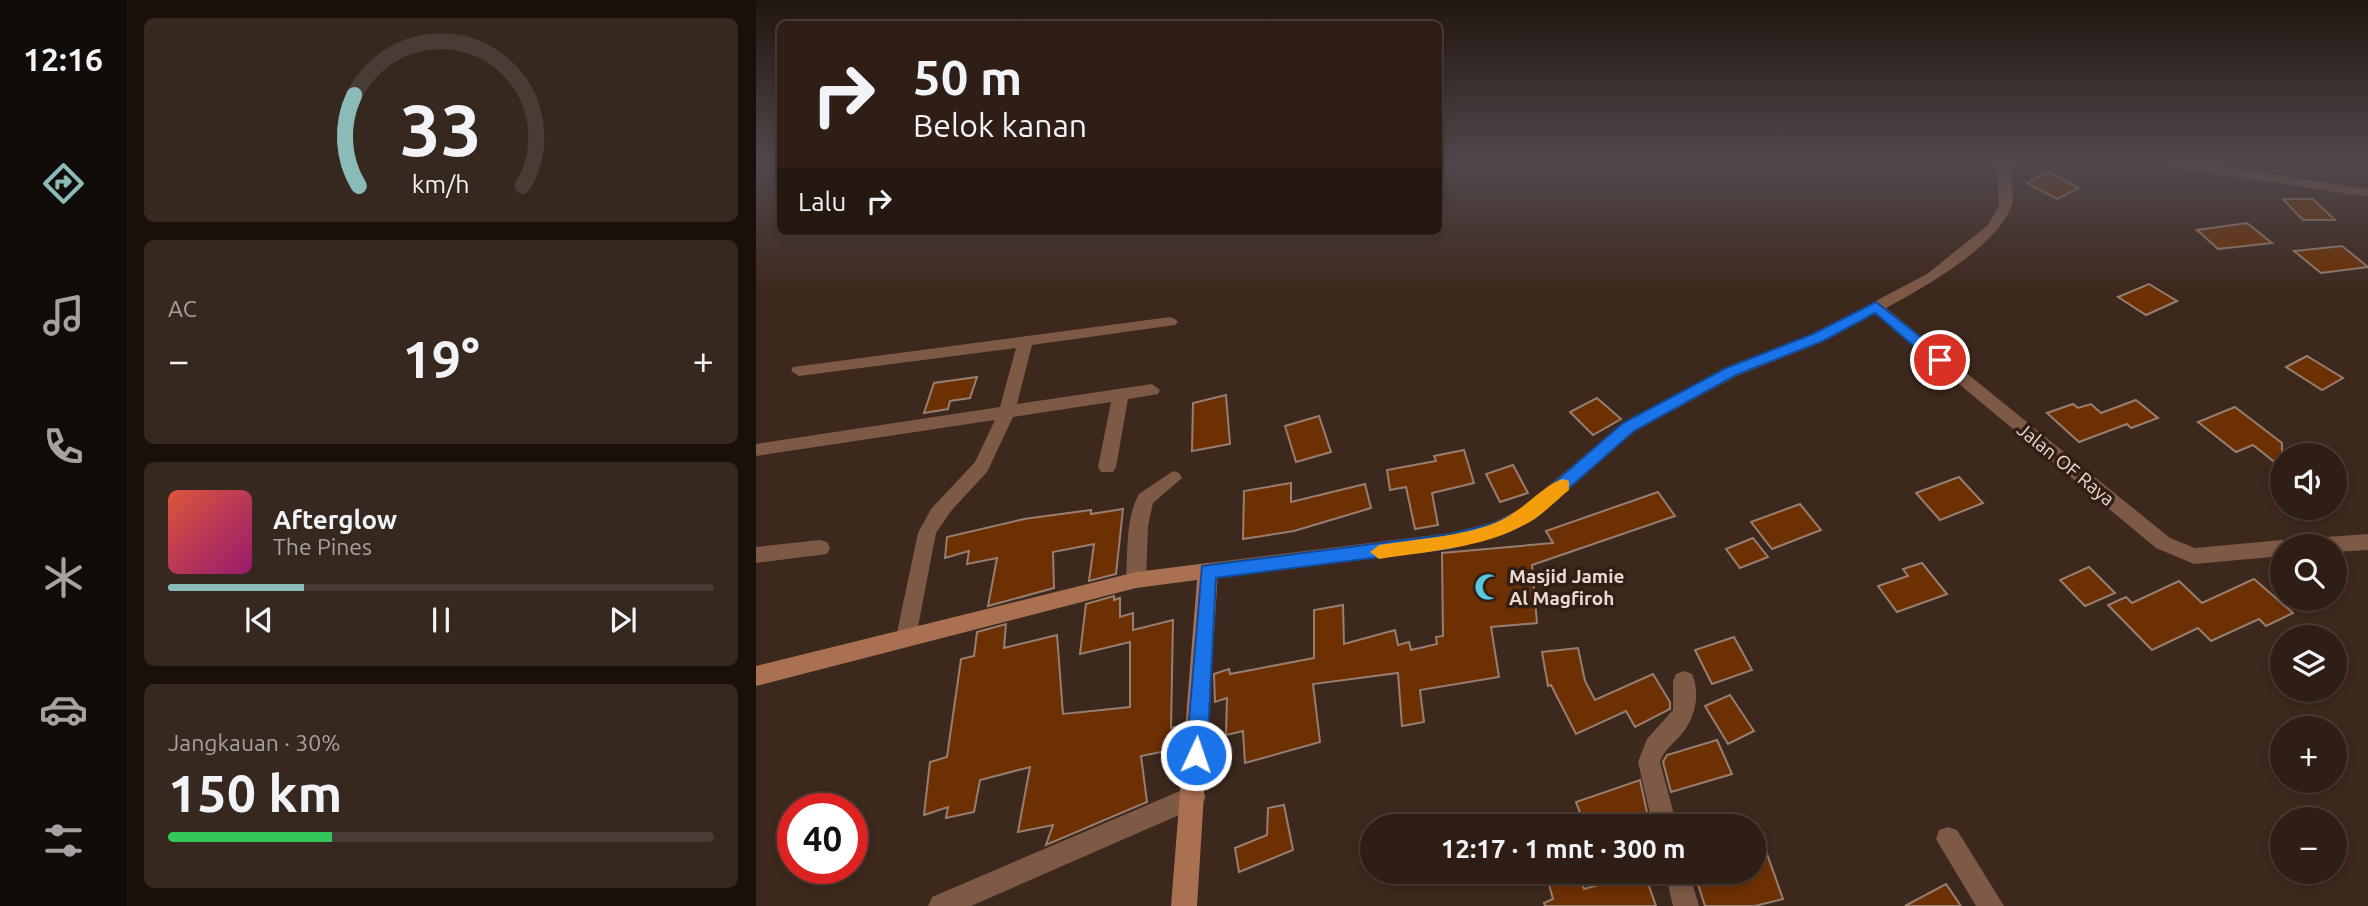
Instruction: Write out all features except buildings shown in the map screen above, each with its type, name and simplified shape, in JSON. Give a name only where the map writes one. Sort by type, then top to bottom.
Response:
[{"type":"street","points":[[756,676],[1136,580],[1451,541],[1499,528],[1530,513],[1629,427],[1731,372],[1818,338],[1932,277],[1993,227],[2005,206]]},
{"type":"street","name":"Jalan OF Raya","points":[[1876,307],[2163,542],[2194,556],[2270,549]]},
{"type":"street","points":[[799,371],[1170,322]]},
{"type":"street","points":[[906,637],[928,531],[939,512],[979,470],[989,454],[1006,412],[1025,341]]},
{"type":"street","points":[[756,450],[1152,390]]},
{"type":"street","points":[[1107,467],[1121,394]]},
{"type":"street","points":[[1136,580],[1139,526],[1145,499],[1173,478]]},
{"type":"street","points":[[2347,544],[2368,542]]},
{"type":"street","points":[[756,555],[820,548]]},
{"type":"street","points":[[1184,906],[1194,797],[1208,571]]},
{"type":"street","points":[[1662,814],[1649,762],[1650,752],[1657,740],[1675,726],[1684,709],[1684,681]]},
{"type":"street","points":[[941,906],[1194,797]]},
{"type":"street","points":[[1948,839],[1991,906]]},
{"type":"street","points":[[1680,884],[1686,906]]},
{"type":"slow traffic","points":[[1379,552],[1451,541],[1499,528],[1530,513],[1563,485]]},
{"type":"place","name":"Masjid Jamie Al Magfiroh","points":[[1488,587]]},
{"type":"route","points":[[1196,755],[1208,571],[1451,541],[1499,528],[1530,513],[1629,427],[1731,372],[1818,338],[1876,307],[1940,360]]}]
